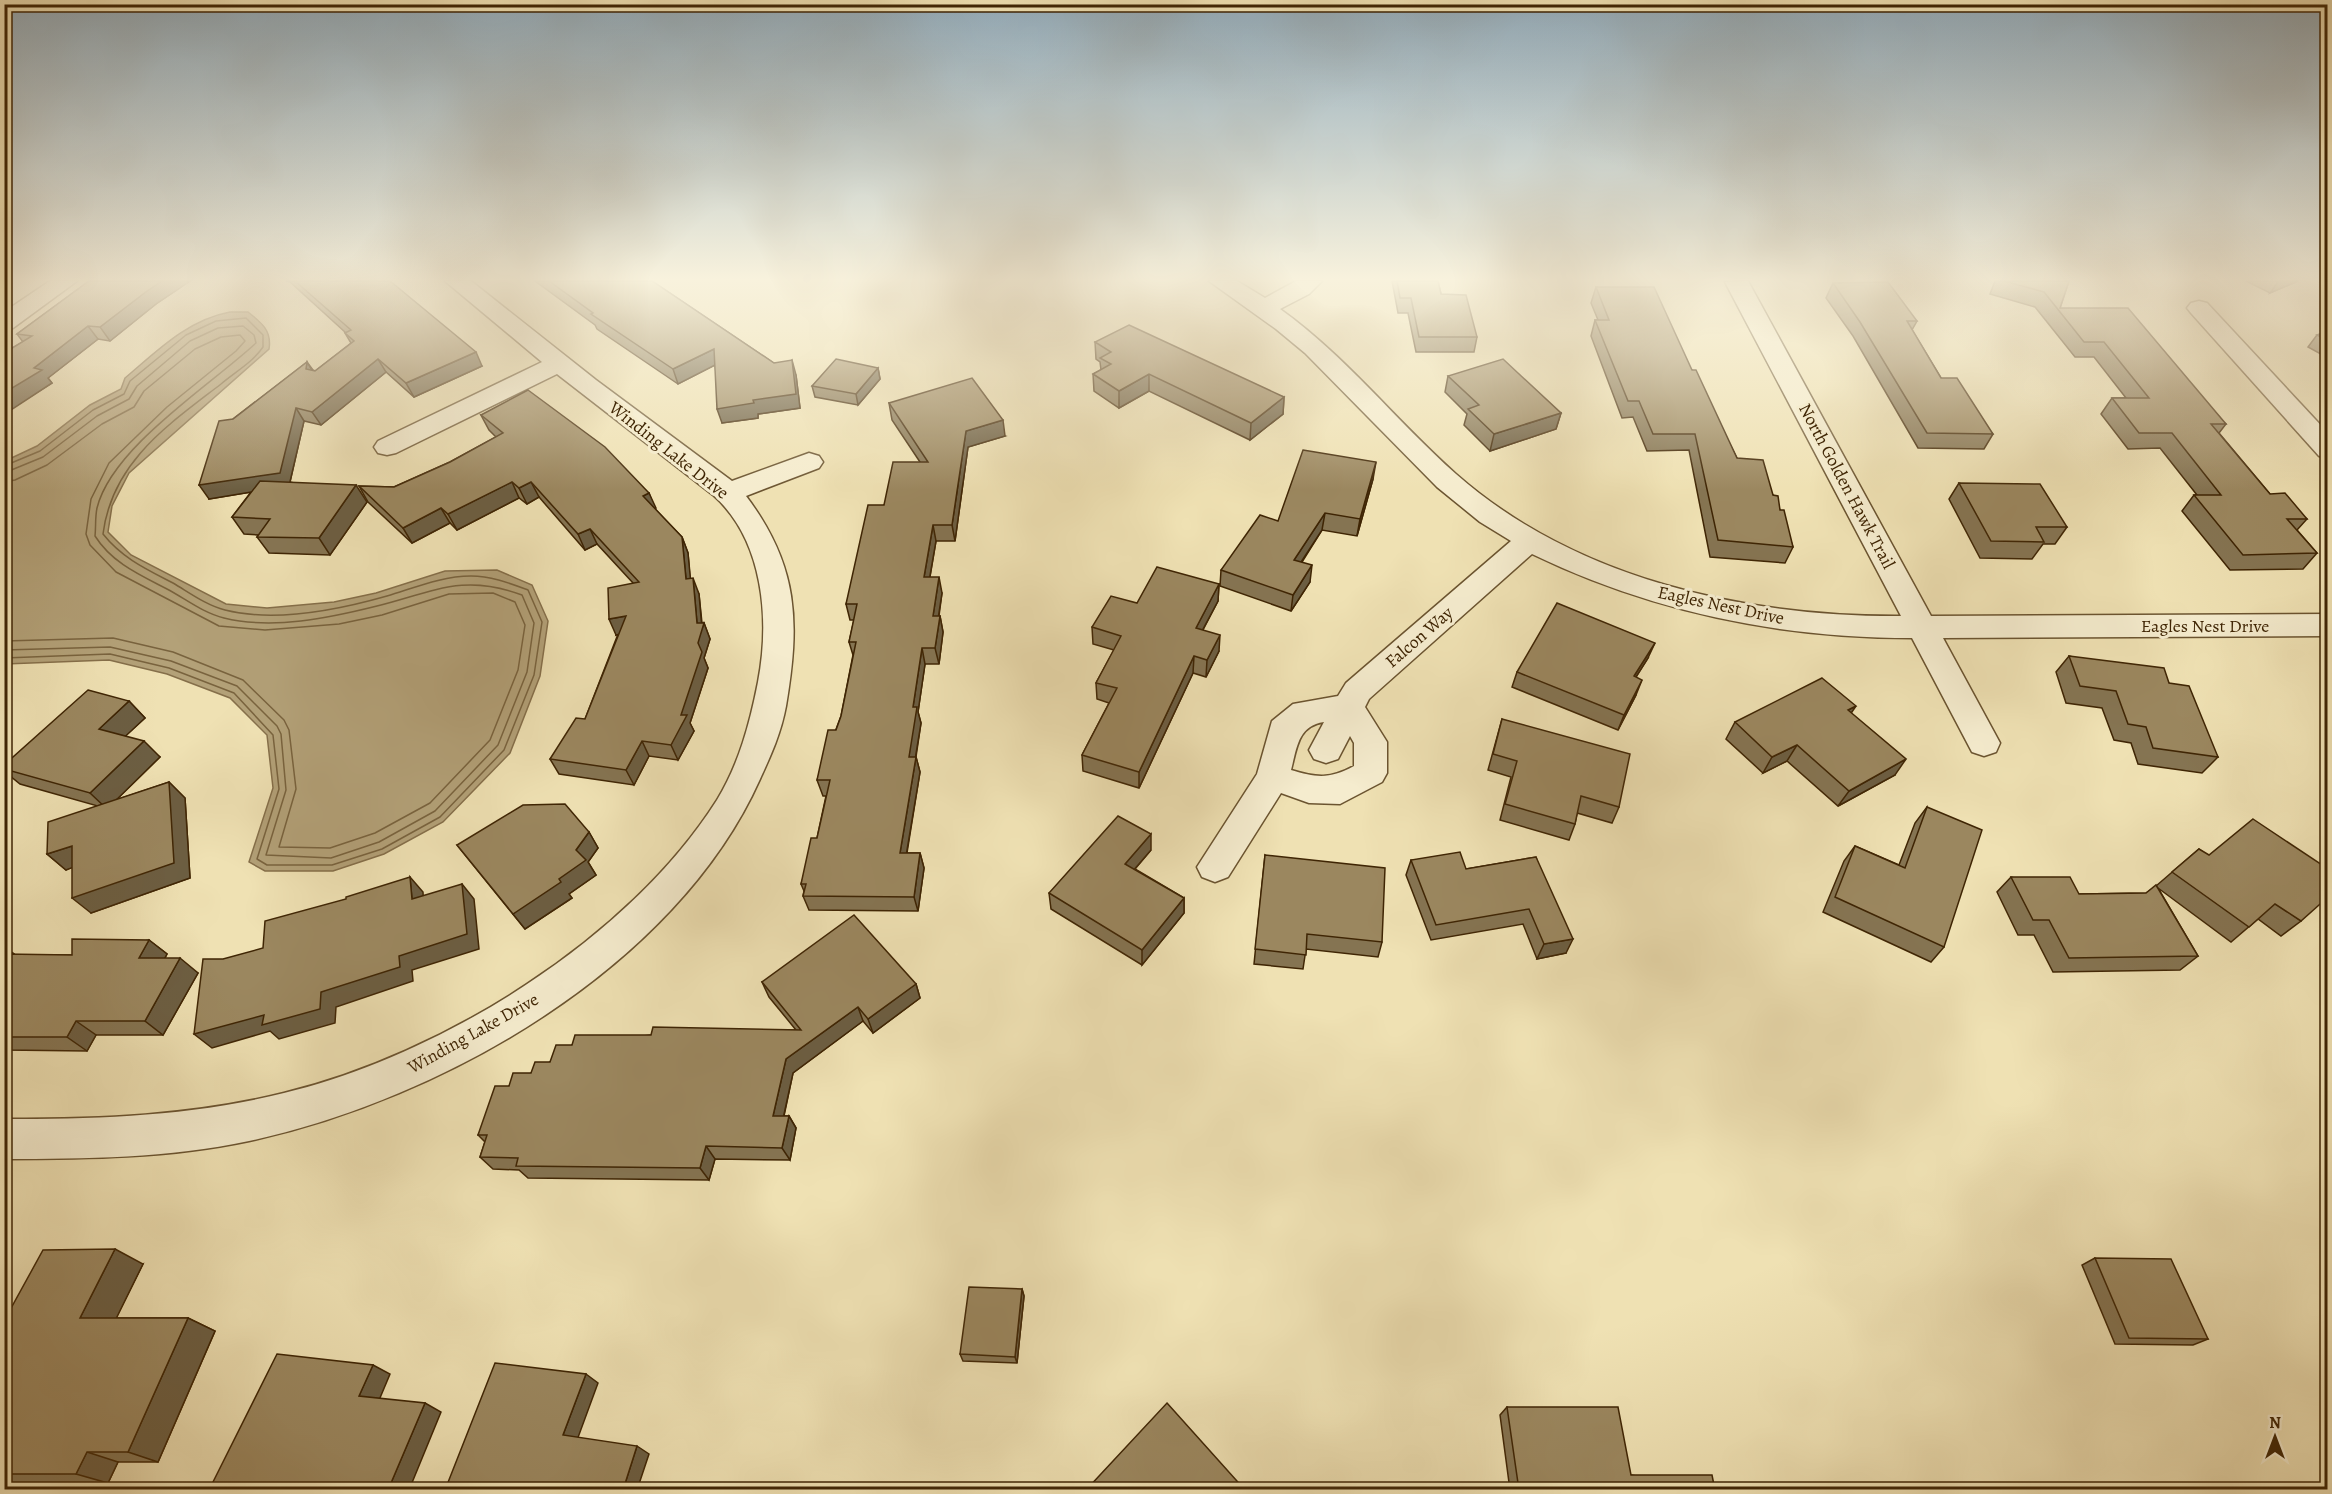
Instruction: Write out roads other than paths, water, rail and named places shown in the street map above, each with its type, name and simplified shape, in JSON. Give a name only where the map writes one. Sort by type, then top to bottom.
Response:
[{"type":"street","name":"Winding Lake Drive","points":[[4,1139],[94,1140],[171,1135],[249,1122],[328,1100],[406,1070],[479,1034],[546,993],[605,948],[655,903],[697,855],[731,806],[756,759],[771,716],[778,680],[781,628],[777,597],[759,540],[728,493],[543,351]]},
{"type":"street","name":"Eagles Nest Drive","points":[[1319,351],[1449,483],[1491,515],[1531,539],[1597,571],[1659,593],[1713,608],[1815,624],[1923,627],[2328,626]]},
{"type":"street","name":"North Golden Hawk Trail","points":[[1768,351],[1923,627],[1984,743]]},
{"type":"street","points":[[2238,351],[2328,450]]},
{"type":"street","points":[[387,447],[559,364]]},
{"type":"street","points":[[728,493],[809,462]]},
{"type":"street","name":"Falcon Way","points":[[1326,750],[1358,691],[1531,539]]},
{"type":"street","points":[[1215,867],[1274,777],[1284,730],[1304,713],[1348,707],[1371,742],[1370,773],[1340,790],[1309,789],[1274,777]]},
{"type":"water","points":[[157,351],[267,351],[129,473],[112,506],[108,532],[131,555],[226,604],[267,608],[334,602],[376,593],[445,571],[497,570],[532,585],[548,621],[540,676],[510,753],[443,822],[384,854],[333,871],[265,871],[249,862],[273,788],[267,735],[230,698],[167,674],[109,660],[5,664],[5,461],[37,446],[90,405],[121,389],[125,378]]}]
